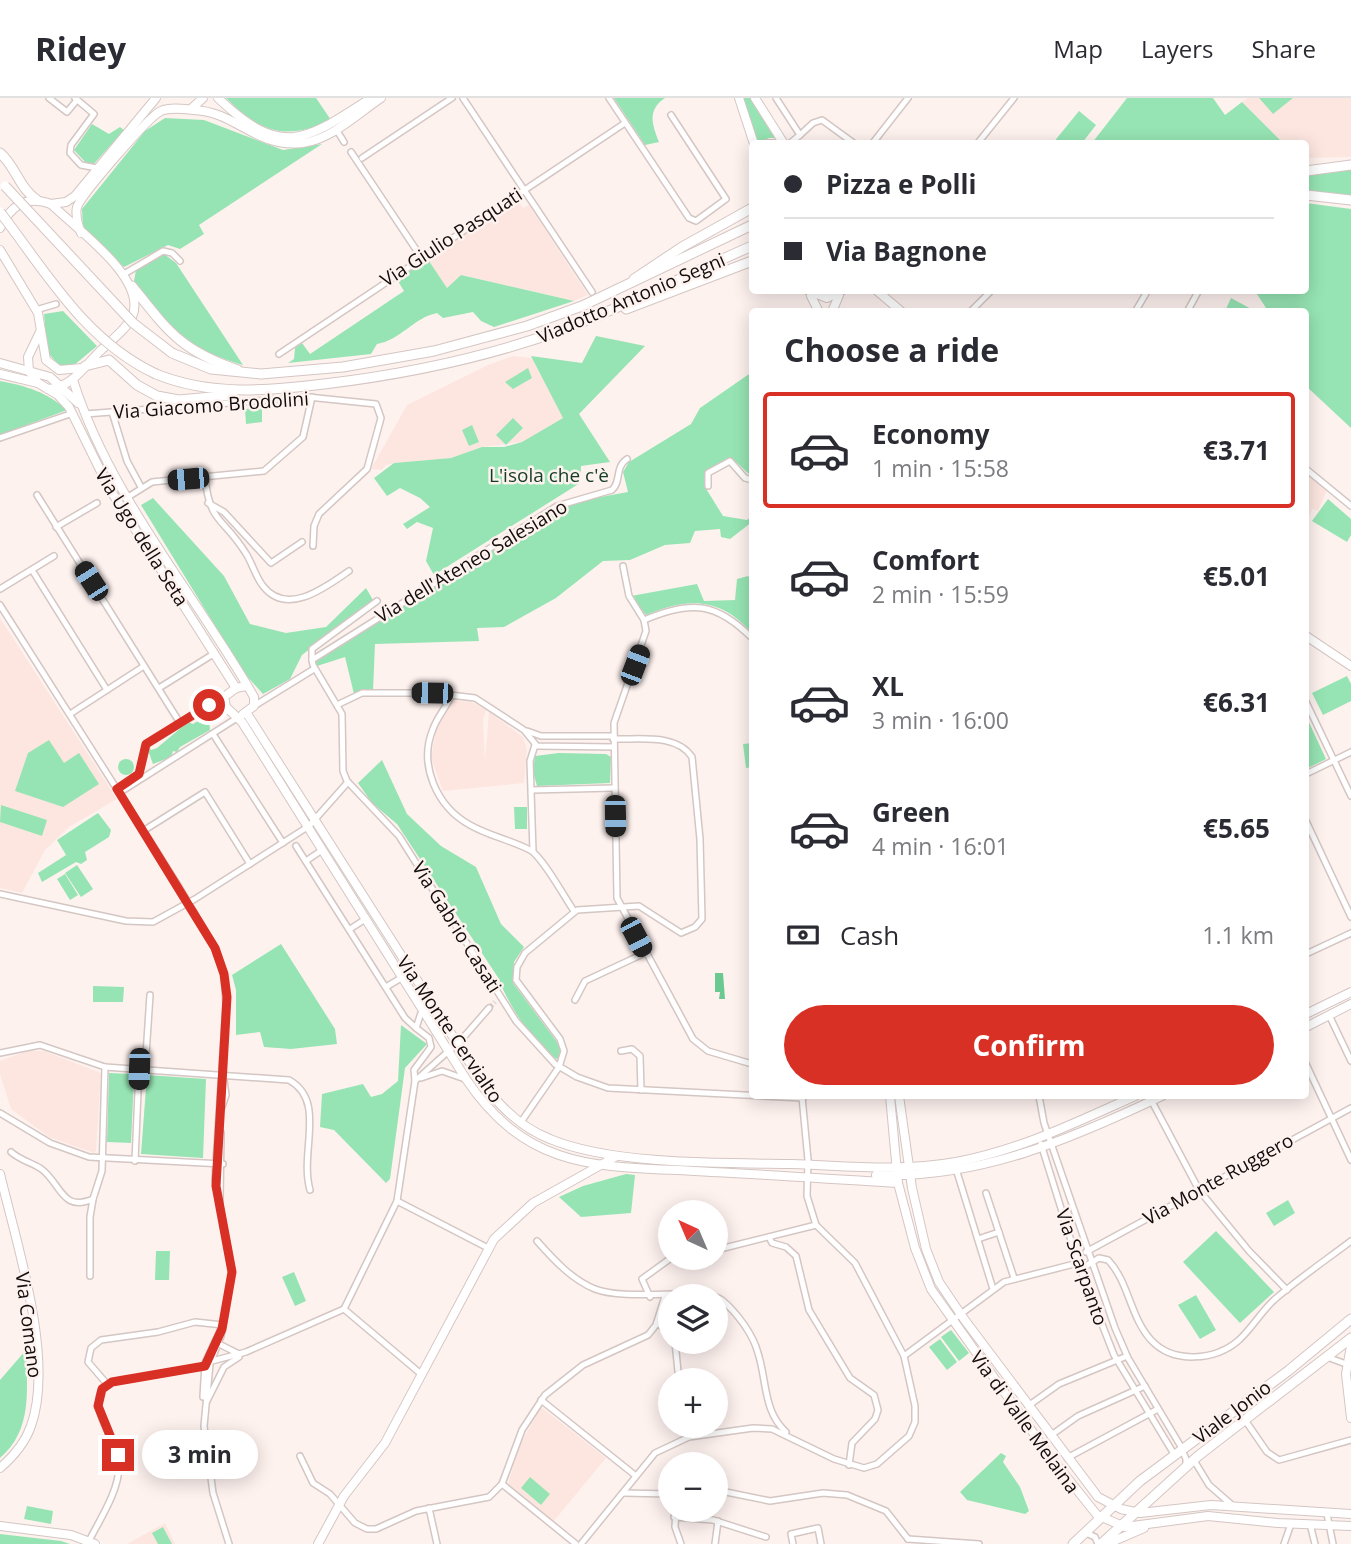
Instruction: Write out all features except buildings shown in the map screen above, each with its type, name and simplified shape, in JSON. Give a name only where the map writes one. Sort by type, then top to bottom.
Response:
[{"type":"main road","points":[[0,153],[11,166],[24,190],[37,200]]},
{"type":"main road","points":[[1309,171],[1351,165]]},
{"type":"main road","name":"Viadotto Antonio Segni","points":[[3,183],[135,325],[172,353],[211,369],[253,374],[343,367],[434,351],[527,326],[610,294],[749,226]]},
{"type":"main road","points":[[1309,195],[1351,200]]},
{"type":"main road","points":[[610,294],[682,247],[749,210]]},
{"type":"main road","name":"Viadotto Antonio Segni","points":[[0,212],[50,279],[100,337],[124,356],[156,374],[216,390],[261,390],[360,379],[438,366],[531,341],[597,316],[749,247]]},
{"type":"main road","points":[[597,316],[654,300],[749,262]]},
{"type":"main road","points":[[132,286],[158,321],[182,344],[220,363],[253,374]]},
{"type":"main road","points":[[85,366],[100,360],[110,361],[140,387],[170,399],[261,390]]},
{"type":"main road","name":"Viale Jonio","points":[[1073,1544],[1102,1519],[1113,1505],[1178,1452],[1351,1319]]},
{"type":"main road","name":"Viale Jonio","points":[[1099,1544],[1196,1459],[1351,1338]]},
{"type":"street","points":[[50,98],[67,112],[76,99],[94,114],[70,146],[71,156],[81,165],[91,169],[99,166]]},
{"type":"street","points":[[51,204],[71,199],[156,98]]},
{"type":"street","points":[[191,109],[204,98]]},
{"type":"street","points":[[218,98],[250,125],[274,136],[307,136],[334,127],[371,98]]},
{"type":"street","points":[[81,233],[76,213],[82,199],[148,120],[161,111],[191,109],[224,117],[275,143],[309,142],[381,98]]},
{"type":"street","points":[[362,158],[452,98]]},
{"type":"street","points":[[463,98],[592,292]]},
{"type":"street","points":[[609,98],[689,218],[696,221],[726,199],[671,115]]},
{"type":"street","points":[[739,98],[753,140]]},
{"type":"street","points":[[755,98],[784,140]]},
{"type":"street","points":[[776,98],[800,135]]},
{"type":"street","points":[[875,140],[908,98]]},
{"type":"street","points":[[980,140],[1014,98]]},
{"type":"street","points":[[169,99],[181,109]]},
{"type":"street","points":[[793,140],[813,123],[822,120],[850,140]]},
{"type":"street","name":"Via Giulio Pasquati","points":[[279,355],[421,257],[625,123]]},
{"type":"street","points":[[334,127],[344,142]]},
{"type":"street","points":[[351,152],[421,257]]},
{"type":"street","points":[[81,165],[88,180]]},
{"type":"street","points":[[0,228],[18,204],[37,200],[51,204],[124,274],[132,286],[135,303],[131,318],[73,380],[64,387],[48,389]]},
{"type":"street","points":[[0,250],[36,310],[42,352],[50,365],[64,371],[85,366]]},
{"type":"street","points":[[124,274],[163,251],[172,253],[180,261]]},
{"type":"street","points":[[816,294],[825,298],[834,294]]},
{"type":"street","points":[[881,294],[897,308]]},
{"type":"street","points":[[974,308],[988,294]]},
{"type":"street","points":[[36,310],[57,304]]},
{"type":"street","points":[[38,383],[28,369],[27,357],[40,332]]},
{"type":"street","points":[[2,364],[33,346]]},
{"type":"street","points":[[2,364],[48,376],[64,387],[83,411]]},
{"type":"street","points":[[0,374],[38,383]]},
{"type":"street","points":[[73,380],[83,411]]},
{"type":"street","name":"Via Ugo della Seta","points":[[38,383],[60,396],[72,413],[109,488],[236,688]]},
{"type":"street","points":[[128,497],[141,487],[156,482],[264,471],[303,437],[312,397]]},
{"type":"street","name":"Via Giacomo Brodolini","points":[[83,411],[312,397],[372,403],[379,407],[381,418],[367,469],[319,514],[314,526],[313,546]]},
{"type":"street","name":"Via Ugo della Seta","points":[[83,411],[128,497],[246,686]]},
{"type":"street","points":[[112,411],[127,461],[141,487]]},
{"type":"street","points":[[0,438],[33,424],[72,413]]},
{"type":"street","name":"Via dell'Ateneo Salesiano","points":[[312,660],[557,506],[612,490],[617,484],[619,467],[627,459]]},
{"type":"street","points":[[708,486],[708,473],[730,461],[749,479]]},
{"type":"street","points":[[1309,471],[1351,506]]},
{"type":"street","points":[[205,478],[208,503],[217,519],[245,552],[264,588],[275,595],[291,599],[305,597],[349,571]]},
{"type":"street","points":[[37,495],[180,723]]},
{"type":"street","points":[[56,527],[97,503]]},
{"type":"street","points":[[208,503],[224,512],[271,563],[302,542]]},
{"type":"street","points":[[0,589],[54,556]]},
{"type":"street","points":[[623,566],[630,600],[644,620],[646,635],[615,717],[613,737],[617,895],[620,907],[680,1021],[696,1043],[708,1051],[749,1063]]},
{"type":"street","points":[[32,570],[107,690]]},
{"type":"street","points":[[0,894],[136,923],[156,921],[188,904],[308,827],[348,782],[343,769],[342,717],[314,669],[312,649],[377,601]]},
{"type":"street","points":[[0,604],[144,831],[217,954],[224,974],[227,997],[223,1073],[226,1095],[220,1127],[220,1204],[232,1268],[222,1330],[223,1364],[205,1404]]},
{"type":"street","points":[[644,620],[678,607],[703,608],[727,616],[749,635]]},
{"type":"street","points":[[1309,638],[1351,666]]},
{"type":"street","points":[[159,688],[215,653]]},
{"type":"street","points":[[70,714],[144,666]]},
{"type":"street","points":[[118,791],[314,669]]},
{"type":"street","points":[[118,791],[139,774],[146,744],[236,688],[246,686],[254,696],[254,706]]},
{"type":"street","points":[[337,705],[362,693],[478,699],[524,730],[545,737],[602,736],[666,740],[688,752],[694,764],[701,839],[702,914],[698,926],[678,933],[646,908],[634,905],[574,911],[525,953],[516,972],[522,990],[562,1043],[564,1054],[559,1066],[521,1122]]},
{"type":"street","points":[[451,696],[434,726],[429,742],[429,768],[436,790],[449,809],[466,823],[533,851],[574,911]]},
{"type":"street","points":[[223,697],[226,707],[237,718]]},
{"type":"street","points":[[1309,708],[1351,796]]},
{"type":"street","name":"Via Monte Cervialto","points":[[246,712],[489,1092],[521,1122],[557,1142],[597,1153],[879,1170],[897,1176]]},
{"type":"street","name":"Via Monte Cervialto","points":[[237,718],[466,1079],[488,1109],[520,1137],[563,1156],[598,1167],[808,1177],[897,1176]]},
{"type":"street","points":[[524,730],[535,745],[544,747],[614,747]]},
{"type":"street","points":[[213,734],[283,843]]},
{"type":"street","points":[[602,736],[602,747]]},
{"type":"street","points":[[544,747],[541,743],[545,737]]},
{"type":"street","points":[[533,851],[530,761],[535,745]]},
{"type":"street","points":[[1309,773],[1351,752]]},
{"type":"street","points":[[144,757],[152,772]]},
{"type":"street","name":"Via Gabrio Casati","points":[[348,782],[401,839],[532,1041],[559,1066],[595,1085],[749,1095]]},
{"type":"street","points":[[532,790],[614,789]]},
{"type":"street","points":[[144,831],[205,792],[250,864]]},
{"type":"street","points":[[1309,827],[1351,916]]},
{"type":"street","name":"Via Monte Cervialto","points":[[296,846],[407,1021],[416,1028]]},
{"type":"street","points":[[306,861],[322,850]]},
{"type":"street","points":[[350,929],[364,920]]},
{"type":"street","points":[[1309,953],[1351,933]]},
{"type":"street","points":[[575,1000],[583,982],[645,953]]},
{"type":"street","name":"Via Monte Cervialto","points":[[386,987],[401,978]]},
{"type":"street","points":[[1309,1012],[1351,992]]},
{"type":"street","points":[[135,1161],[149,995]]},
{"type":"street","points":[[495,1002],[501,996]]},
{"type":"street","points":[[1334,1000],[1339,1010]]},
{"type":"street","points":[[1309,1025],[1351,1004]]},
{"type":"street","points":[[415,1081],[457,1044],[489,1008]]},
{"type":"street","points":[[212,1361],[223,1364],[344,1309],[397,1201],[415,1066],[431,1044],[416,1028],[422,1010]]},
{"type":"street","points":[[1329,1015],[1351,1061]]},
{"type":"street","points":[[0,1053],[40,1045],[105,1067],[223,1073],[288,1080],[303,1091],[310,1109],[305,1165],[310,1190]]},
{"type":"street","points":[[621,1051],[632,1049],[640,1056],[641,1090]]},
{"type":"street","points":[[90,1276],[90,1217],[93,1199],[100,1184],[105,1067]]},
{"type":"street","points":[[1309,1070],[1351,1160]]},
{"type":"street","points":[[415,1081],[442,1071],[466,1079]]},
{"type":"street","points":[[728,1431],[758,1428],[788,1434],[849,1465],[861,1468],[873,1467],[911,1433],[915,1402],[904,1356],[879,1313],[858,1267],[816,1225],[808,1201],[802,1099]]},
{"type":"street","name":"Via di Valle Melaina","points":[[890,1099],[897,1176],[925,1277],[952,1321],[1081,1498],[1102,1519]]},
{"type":"street","name":"Via di Valle Melaina","points":[[899,1099],[909,1173],[932,1266],[961,1315],[1050,1436],[1097,1496],[1113,1505]]},
{"type":"street","points":[[1039,1099],[1043,1136]]},
{"type":"street","points":[[808,1177],[824,1172],[897,1176],[979,1157],[1043,1136],[1128,1099]]},
{"type":"street","points":[[909,1173],[957,1172],[1054,1149],[1149,1099]]},
{"type":"street","points":[[1152,1099],[1199,1190],[1242,1243],[1287,1290]]},
{"type":"street","name":"Via Monte Ruggero","points":[[1086,1252],[1351,1108]]},
{"type":"street","points":[[0,1113],[56,1146],[102,1159],[219,1164]]},
{"type":"street","name":"Via Scarpanto","points":[[1043,1136],[1054,1149],[1086,1252],[1127,1356],[1158,1409],[1178,1452]]},
{"type":"street","name":"Via Scarpanto","points":[[1043,1136],[1044,1152],[1080,1266],[1117,1361],[1149,1414],[1178,1452]]},
{"type":"street","points":[[879,1170],[895,1150]]},
{"type":"street","points":[[11,1152],[42,1170],[70,1201],[82,1204],[93,1199]]},
{"type":"street","points":[[318,1544],[339,1503],[382,1449],[488,1248],[501,1230],[528,1206],[598,1167],[607,1159],[622,1155]]},
{"type":"street","points":[[957,1172],[993,1289]]},
{"type":"street","name":"Via Comano","points":[[0,1174],[29,1300],[37,1397],[24,1440],[0,1468]]},
{"type":"street","points":[[986,1193],[1014,1278]]},
{"type":"street","points":[[397,1201],[488,1248]]},
{"type":"street","points":[[728,1247],[816,1225]]},
{"type":"street","points":[[978,1239],[999,1232]]},
{"type":"street","points":[[769,1237],[772,1243],[786,1247],[796,1256],[809,1310],[848,1376],[869,1389],[876,1399],[874,1421],[852,1443],[849,1465]]},
{"type":"street","points":[[537,1241],[585,1285],[614,1295],[658,1296]]},
{"type":"street","points":[[904,1356],[993,1289],[1014,1278],[1091,1265],[1100,1258],[1108,1260],[1116,1270],[1150,1339],[1164,1350],[1184,1357],[1200,1357],[1233,1344],[1260,1313],[1351,1241]]},
{"type":"street","points":[[650,1297],[642,1279],[658,1267]]},
{"type":"street","points":[[728,1308],[754,1342],[772,1417],[788,1434]]},
{"type":"street","points":[[344,1309],[421,1374]]},
{"type":"street","points":[[300,1455],[313,1483],[339,1503],[354,1522],[370,1529],[429,1508],[486,1498],[502,1484],[520,1435],[541,1400],[576,1370],[644,1337],[658,1319]]},
{"type":"street","points":[[107,1384],[88,1362],[90,1350],[98,1341],[158,1332],[195,1322],[222,1330]]},
{"type":"street","points":[[222,1330],[212,1361],[204,1426],[218,1516],[229,1544]]},
{"type":"street","points":[[205,1404],[201,1391],[205,1366],[222,1330]]},
{"type":"street","points":[[221,1345],[239,1354]]},
{"type":"street","points":[[1350,1413],[1346,1364],[1351,1346]]},
{"type":"street","points":[[223,1364],[246,1352]]},
{"type":"street","points":[[1028,1406],[1059,1384],[1127,1356]]},
{"type":"street","points":[[1327,1357],[1346,1364]]},
{"type":"street","points":[[0,1526],[78,1537],[91,1543],[115,1484],[119,1466],[116,1450],[98,1406],[100,1392],[107,1384],[205,1366]]},
{"type":"street","points":[[211,1370],[220,1373]]},
{"type":"street","points":[[1050,1436],[1078,1416],[1145,1386]]},
{"type":"street","points":[[541,1400],[636,1476]]},
{"type":"street","points":[[1067,1458],[1158,1409]]},
{"type":"street","points":[[1245,1420],[1267,1452],[1277,1459],[1351,1440]]},
{"type":"street","points":[[581,1544],[661,1449],[695,1438]]},
{"type":"street","points":[[1191,1443],[1192,1451],[1209,1485],[1234,1507]]},
{"type":"street","points":[[1178,1452],[1187,1461],[1184,1471]]},
{"type":"street","points":[[502,1484],[576,1544]]},
{"type":"street","points":[[728,1492],[770,1501],[823,1493],[847,1495],[886,1511],[908,1541],[979,1544]]},
{"type":"street","points":[[622,1493],[658,1494]]},
{"type":"street","points":[[1113,1505],[1136,1513],[1198,1505],[1351,1514]]},
{"type":"street","points":[[429,1508],[437,1544]]},
{"type":"street","points":[[1327,1514],[1333,1544]]},
{"type":"street","points":[[1102,1519],[1121,1526],[1192,1517],[1230,1517],[1292,1524],[1351,1526]]},
{"type":"street","points":[[677,1522],[681,1544]]},
{"type":"street","points":[[715,1544],[718,1522]]},
{"type":"street","points":[[721,1522],[766,1537]]},
{"type":"street","points":[[1107,1544],[1153,1524]]},
{"type":"street","points":[[1284,1544],[1292,1524]]},
{"type":"street","points":[[1310,1524],[1315,1544]]},
{"type":"street","points":[[793,1544],[792,1534],[818,1528],[821,1544]]},
{"type":"street","points":[[1086,1533],[1093,1535],[1099,1544]]},
{"type":"shaded area","points":[[1247,98],[1351,98],[1351,157],[1309,158],[1309,140],[1280,140],[1242,102]]},
{"type":"shaded area","points":[[517,200],[523,208],[529,205],[588,295],[574,301],[462,275],[447,288],[427,258]]},
{"type":"shaded area","points":[[596,336],[645,346],[579,414],[584,423],[563,418],[522,442],[482,447],[451,458],[394,463],[386,465],[382,470],[371,469],[407,405],[488,365],[513,356],[582,363]]},
{"type":"shaded area","points":[[1309,475],[1327,490],[1318,511],[1312,509],[1309,516]]},
{"type":"shaded area","points":[[0,618],[117,799],[69,827],[45,850],[22,893],[0,888]]},
{"type":"shaded area","points":[[452,700],[472,702],[486,710],[483,720],[485,761],[489,712],[523,737],[527,749],[524,783],[443,791],[431,758],[437,727]]},
{"type":"shaded area","points":[[715,973],[723,973],[725,999],[719,999],[720,992],[715,992]]},
{"type":"shaded area","points":[[27,1051],[44,1051],[101,1073],[94,1153],[49,1137],[11,1109],[0,1074],[0,1061]]},
{"type":"shaded area","points":[[541,1407],[606,1458],[553,1522],[508,1485],[518,1448]]},
{"type":"shaded area","points":[[165,1523],[175,1544],[127,1544]]},
{"type":"green space","points":[[226,98],[316,98],[331,120],[301,130],[275,130],[251,119]]},
{"type":"green space","points":[[614,98],[665,98],[653,112],[653,123],[659,142],[645,145]]},
{"type":"green space","points":[[742,98],[751,98],[777,138],[756,140]]},
{"type":"green space","points":[[1127,98],[1213,98],[1225,115],[1242,102],[1280,140],[1094,140]]},
{"type":"green space","points":[[1259,98],[1293,98],[1273,114]]},
{"type":"green space","points":[[1079,111],[1096,125],[1084,140],[1055,140]]},
{"type":"green space","points":[[165,118],[204,120],[283,150],[322,144],[199,225],[204,234],[180,249],[168,245],[124,267],[83,229],[82,209],[145,131]]},
{"type":"green space","points":[[92,124],[109,134],[120,127],[124,130],[93,165],[87,164],[74,150]]},
{"type":"green space","points":[[1351,169],[1351,197],[1309,192],[1309,174]]},
{"type":"green space","points":[[1309,203],[1351,209],[1351,428],[1309,389],[1309,308],[1266,308],[1257,294],[1309,294]]},
{"type":"green space","points":[[164,254],[176,263],[243,365],[205,351],[180,335],[158,313],[134,281],[136,270]]},
{"type":"green space","points":[[427,258],[447,288],[461,275],[574,301],[494,327],[481,321],[473,312],[443,318],[437,313],[377,344],[371,354],[288,363],[294,359],[295,348],[302,343],[310,354],[404,291],[396,278]]},
{"type":"green space","points":[[1231,298],[1249,308],[1226,308]]},
{"type":"green space","points":[[63,311],[97,346],[73,366],[60,366],[47,352],[44,314]]},
{"type":"green space","name":"L'isola che c'è","points":[[596,336],[645,346],[579,414],[610,462],[581,466],[580,483],[434,575],[426,561],[433,528],[417,522],[407,529],[403,524],[430,507],[420,498],[400,488],[387,496],[374,478],[394,463],[451,458],[482,447],[504,447],[522,442],[563,418],[531,356],[582,363]]},
{"type":"green space","points":[[528,368],[532,378],[513,389],[505,382]]},
{"type":"green space","points":[[749,374],[749,474],[734,460],[711,468],[705,474],[705,487],[723,516],[749,518],[749,524],[730,539],[721,537],[720,529],[695,531],[690,543],[665,545],[630,560],[603,561],[556,598],[504,627],[477,628],[479,641],[375,644],[373,691],[354,694],[345,657],[314,667],[313,661],[573,502],[628,492],[623,472],[629,462],[691,424],[700,408]]},
{"type":"green space","points":[[0,381],[36,391],[67,410],[0,435]]},
{"type":"green space","points":[[262,407],[262,422],[246,424],[245,409]]},
{"type":"green space","points":[[513,418],[523,428],[506,445],[496,435]]},
{"type":"green space","points":[[472,425],[479,442],[469,446],[462,430]]},
{"type":"green space","points":[[153,498],[224,576],[250,624],[286,633],[326,627],[366,588],[373,600],[302,655],[290,679],[263,694],[244,673],[141,505]]},
{"type":"green space","points":[[1328,499],[1351,519],[1351,535],[1347,542],[1312,521]]},
{"type":"green space","points":[[749,577],[749,630],[728,612],[703,604],[676,605],[646,615],[631,596],[697,584],[704,601],[735,600],[737,579]]},
{"type":"green space","points":[[1347,676],[1351,684],[1351,701],[1323,715],[1312,693]]},
{"type":"green space","points":[[212,707],[216,713],[209,718],[210,730],[180,747],[177,752],[173,751],[171,757],[153,764],[149,747],[151,750],[157,748],[188,722],[193,724],[201,719],[200,715]]},
{"type":"green space","points":[[1309,722],[1326,759],[1309,768]]},
{"type":"green space","points":[[49,740],[64,763],[79,753],[99,784],[63,807],[15,791],[28,753]]},
{"type":"green space","points":[[749,743],[749,768],[746,768],[743,744]]},
{"type":"green space","points":[[559,753],[606,754],[611,757],[610,783],[537,786],[533,772],[535,756]]},
{"type":"green space","points":[[126,759],[132,761],[132,773],[126,775],[120,773],[118,767],[120,761]]},
{"type":"green space","points":[[382,760],[407,814],[441,846],[476,867],[501,924],[524,947],[514,962],[513,983],[560,1046],[560,1060],[542,1048],[524,1025],[499,979],[397,824],[372,803],[358,783]]},
{"type":"green space","points":[[1,805],[47,820],[42,836],[0,822]]},
{"type":"green space","points":[[514,807],[527,807],[527,829],[515,829]]},
{"type":"green space","points":[[98,813],[111,830],[109,837],[85,852],[87,860],[81,864],[76,862],[42,882],[38,873],[66,855],[57,840]]},
{"type":"green space","points":[[77,865],[93,889],[81,897],[65,873]]},
{"type":"green space","points":[[65,874],[78,895],[70,900],[57,879]]},
{"type":"green space","points":[[281,944],[335,1029],[337,1044],[291,1049],[264,1047],[260,1032],[236,1035],[236,990],[232,975]]},
{"type":"green space","points":[[93,986],[124,987],[123,1002],[93,1002]]},
{"type":"green space","points":[[401,1025],[427,1044],[405,1068],[390,1179],[386,1183],[334,1130],[320,1127],[322,1094],[363,1084],[371,1097],[382,1094],[398,1081]]},
{"type":"green space","points":[[109,1073],[132,1074],[134,1078],[131,1143],[107,1142]]},
{"type":"green space","points":[[147,1075],[206,1079],[203,1158],[141,1154]]},
{"type":"green space","points":[[626,1174],[635,1175],[631,1213],[581,1217],[559,1197],[583,1186]]},
{"type":"green space","points":[[1288,1200],[1295,1213],[1274,1226],[1266,1213]]},
{"type":"green space","points":[[1216,1231],[1274,1292],[1240,1323],[1183,1262]]},
{"type":"green space","points":[[156,1251],[170,1251],[169,1280],[155,1280]]},
{"type":"green space","points":[[294,1272],[306,1301],[295,1306],[282,1277]]},
{"type":"green space","points":[[1196,1295],[1216,1330],[1200,1339],[1178,1305]]},
{"type":"green space","points":[[951,1330],[969,1353],[959,1361],[941,1337]]},
{"type":"green space","points":[[940,1339],[957,1362],[947,1370],[929,1347]]},
{"type":"green space","points":[[26,1350],[27,1394],[23,1422],[11,1447],[0,1458],[0,1380]]},
{"type":"green space","points":[[1001,1453],[1006,1456],[1003,1462],[1020,1487],[1029,1511],[1025,1514],[967,1500],[960,1492]]},
{"type":"green space","points":[[530,1477],[550,1494],[541,1505],[521,1488]]},
{"type":"green space","points":[[27,1506],[53,1511],[51,1524],[24,1519]]},
{"type":"green space","points":[[163,1527],[172,1544],[158,1544],[152,1533]]},
{"type":"green space","points":[[0,1534],[61,1541],[70,1544],[0,1544]]},
{"type":"tunnel","points":[[489,1008],[495,1002]]},
{"type":"route","points":[[118,1455],[98,1406],[102,1389],[112,1382],[205,1366],[214,1340],[222,1329],[230,1286],[232,1268],[215,1179],[222,1108],[219,1096],[223,1073],[226,1005],[224,974],[215,948],[117,789],[139,774],[146,744],[209,705]]}]
